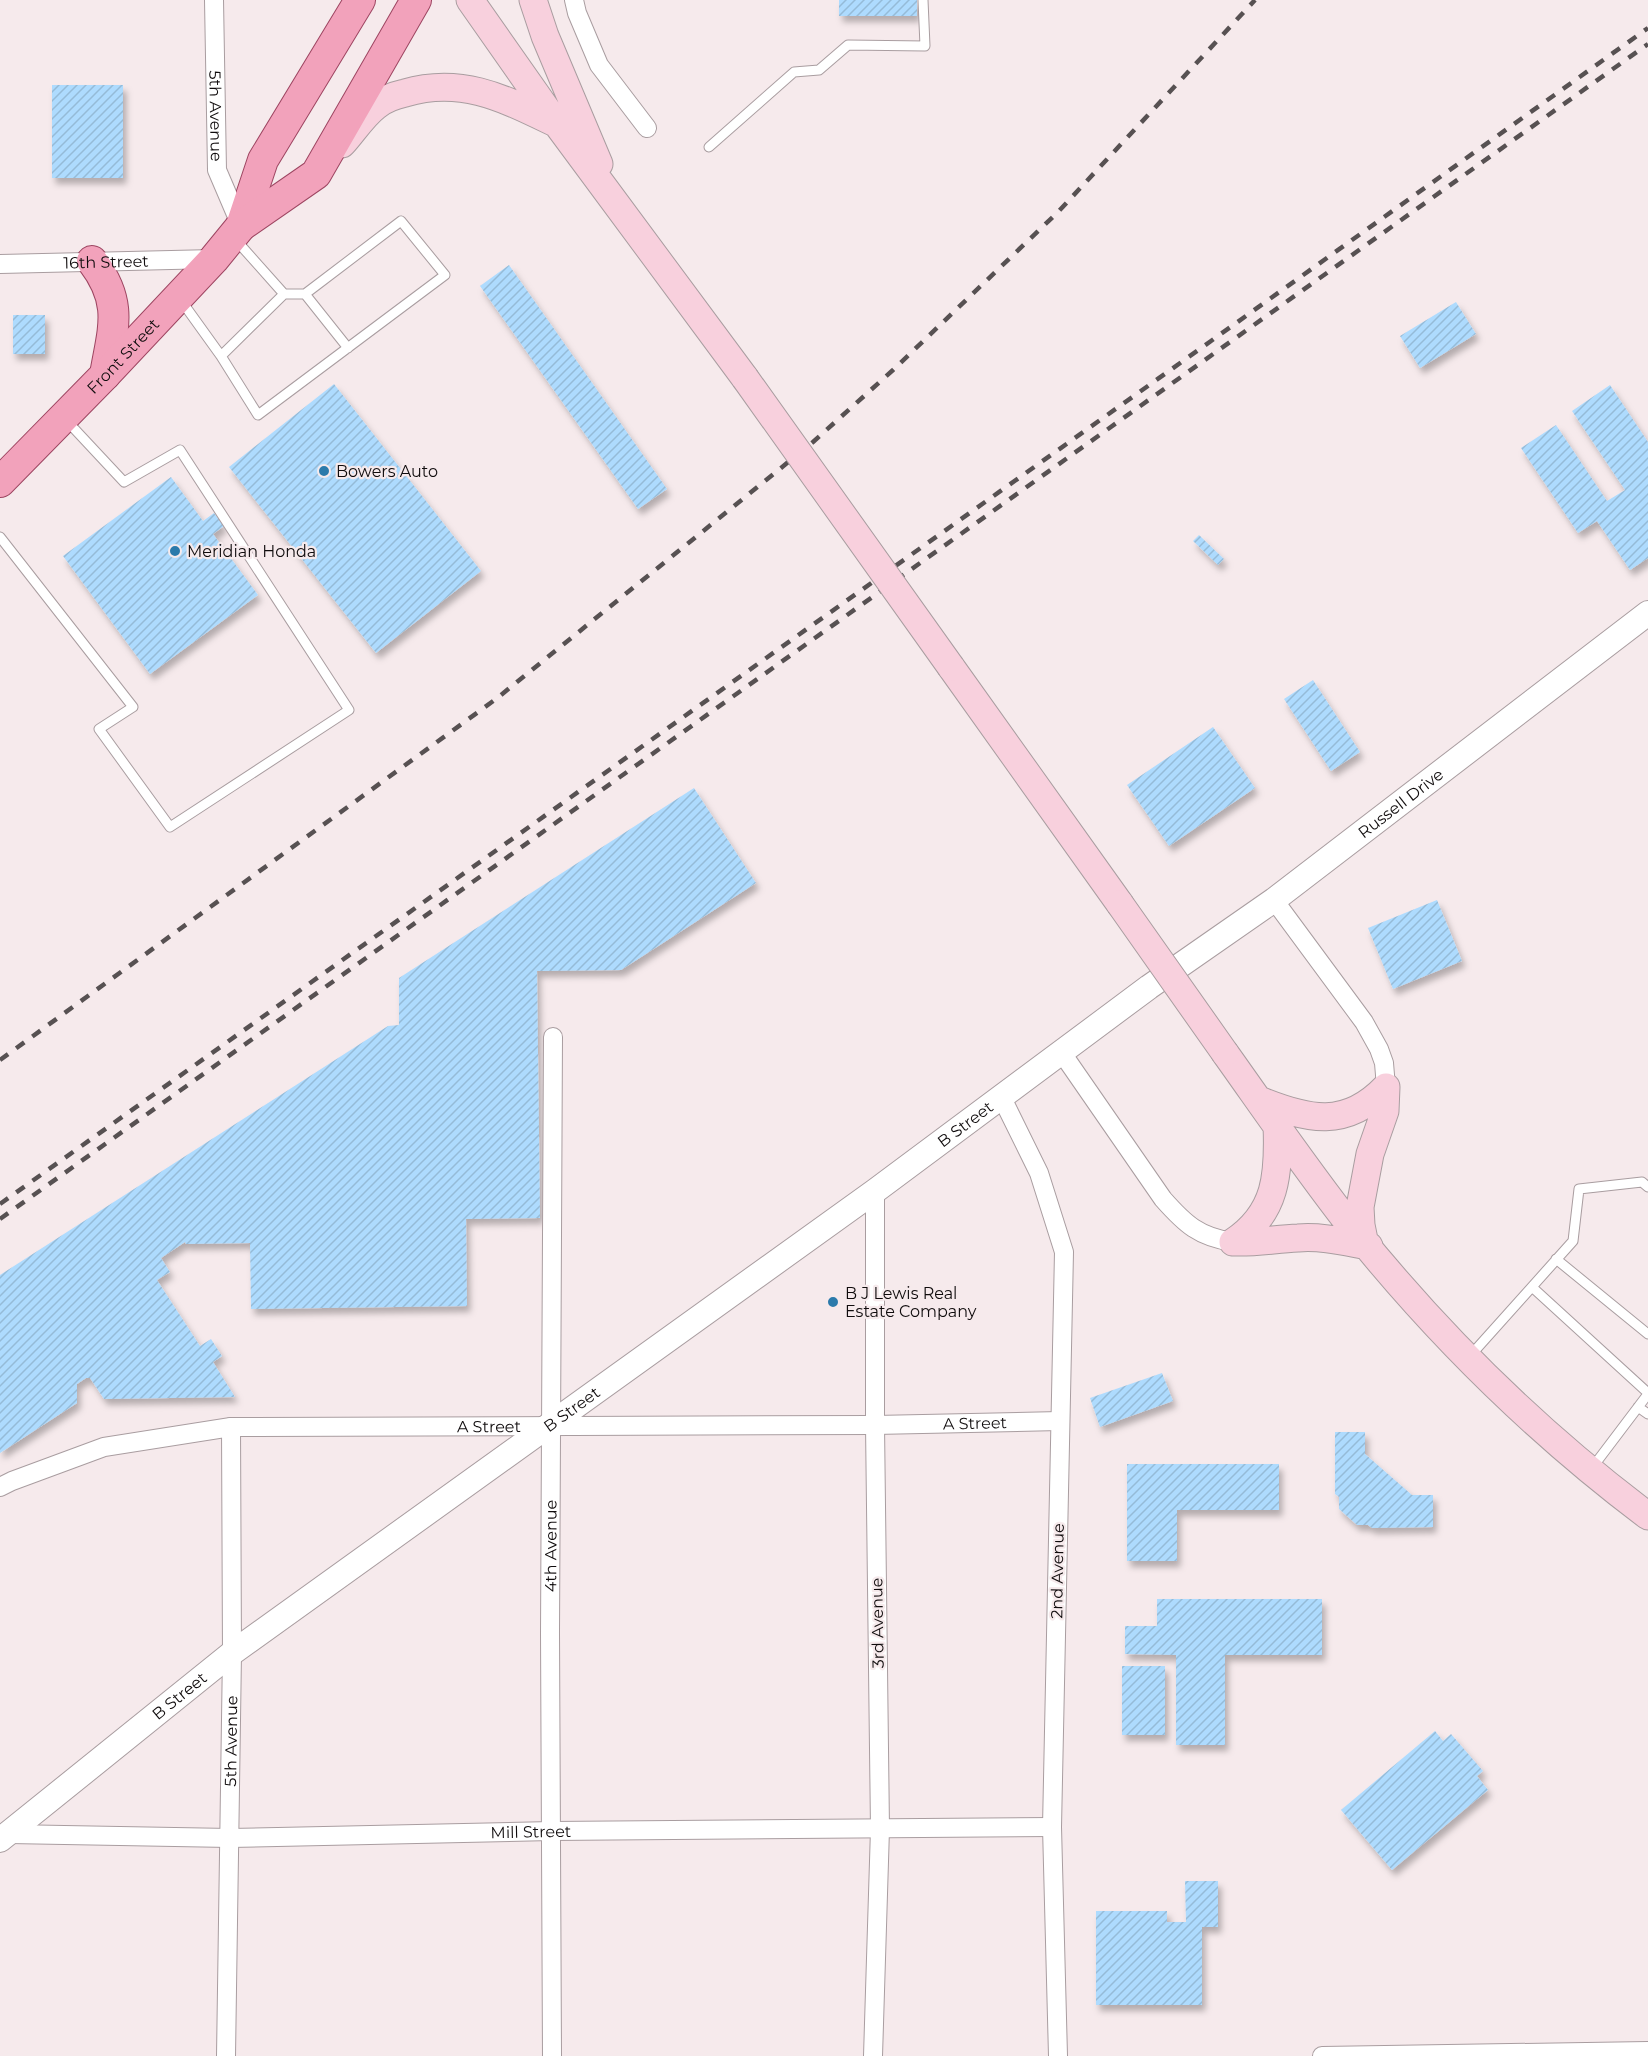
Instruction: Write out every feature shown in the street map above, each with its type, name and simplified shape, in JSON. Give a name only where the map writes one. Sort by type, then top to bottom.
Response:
[{"type":"main road","name":"Front Street","points":[[229,241],[263,160],[360,0]]},
{"type":"main road","name":"Front Street","points":[[0,482],[105,375],[229,241],[316,174],[416,0]]},
{"type":"main road","points":[[470,0],[556,124],[745,378],[1276,1125],[1366,1244],[1468,1358],[1542,1429],[1648,1516]]},
{"type":"main road","points":[[533,0],[545,36],[615,201]]},
{"type":"main road","points":[[316,174],[376,105],[417,89],[438,85],[458,86],[479,91],[504,98],[556,124]]},
{"type":"main road","points":[[92,261],[111,292],[114,309],[105,375]]},
{"type":"main road","points":[[1259,1100],[1301,1115],[1319,1117],[1342,1115],[1372,1102],[1386,1087]]},
{"type":"main road","points":[[1366,1244],[1360,1225],[1361,1198],[1370,1154],[1385,1111],[1386,1087]]},
{"type":"main road","points":[[1233,1242],[1254,1225],[1266,1210],[1277,1168],[1276,1125]]},
{"type":"main road","points":[[1233,1242],[1256,1243],[1317,1238],[1366,1244]]},
{"type":"street","name":"5th Avenue","points":[[214,0],[217,170],[229,241]]},
{"type":"street","points":[[573,0],[576,13],[599,65],[647,128]]},
{"type":"street","name":"16th Street","points":[[0,264],[92,261],[229,241]]},
{"type":"street","name":"Russell Drive","points":[[1149,987],[1274,900],[1648,613]]},
{"type":"street","points":[[1274,900],[1364,1022],[1384,1063],[1386,1087]]},
{"type":"street","name":"B Street","points":[[4,1837],[232,1653],[875,1191],[1149,987]]},
{"type":"street","name":"4th Avenue","points":[[552,2056],[550,1633],[553,1037]]},
{"type":"street","points":[[1062,1053],[1163,1199],[1179,1217],[1196,1231],[1215,1239],[1233,1242]]},
{"type":"street","name":"2nd Avenue","points":[[1002,1098],[1039,1173],[1064,1252],[1052,1827],[1058,2056]]},
{"type":"street","name":"3rd Avenue","points":[[873,2056],[880,1828],[875,1425],[875,1191]]},
{"type":"street","name":"A Street","points":[[0,1487],[104,1447],[231,1427],[875,1425],[1060,1422]]},
{"type":"street","name":"5th Avenue","points":[[226,2056],[232,1653],[231,1427]]},
{"type":"street","name":"Mill Street","points":[[4,1837],[230,1838],[552,1830],[1052,1827]]},
{"type":"street","points":[[1322,2056],[1648,2051]]},
{"type":"lane","points":[[710,147],[794,72],[819,70],[848,45],[925,46],[923,0]]},
{"type":"lane","points":[[178,297],[221,356],[258,415],[446,275],[401,221],[305,294],[284,294],[229,241]]},
{"type":"lane","points":[[221,356],[284,294]]},
{"type":"lane","points":[[305,294],[348,348]]},
{"type":"lane","points":[[0,537],[133,707],[99,729],[170,827],[349,710],[180,450],[124,482],[63,418]]},
{"type":"lane","points":[[1468,1358],[1573,1241],[1579,1189],[1642,1182],[1648,1187]]},
{"type":"lane","points":[[1556,1259],[1648,1334]]},
{"type":"lane","points":[[1532,1287],[1648,1393],[1590,1470]]},
{"type":"lane","points":[[1638,1407],[1648,1414]]},
{"type":"building","points":[[839,0],[917,0],[917,16],[839,16]]},
{"type":"building","points":[[52,85],[123,85],[123,178],[52,178]]},
{"type":"building","points":[[509,265],[667,489],[638,509],[480,286]]},
{"type":"building","points":[[1456,302],[1476,334],[1420,368],[1400,336]]},
{"type":"building","points":[[13,315],[45,315],[45,354],[13,354]]},
{"type":"building","points":[[334,384],[481,571],[376,653],[229,467]]},
{"type":"building","points":[[1610,385],[1648,442],[1648,558],[1630,570],[1597,521],[1578,533],[1521,448],[1556,425],[1607,501],[1625,490],[1572,411]]},
{"type":"building","points":[[171,477],[203,521],[214,513],[224,526],[213,534],[258,595],[150,674],[63,556]]},
{"type":"building","points":[[1199,535],[1224,559],[1218,565],[1193,541]]},
{"type":"building","points":[[1313,680],[1360,752],[1331,771],[1284,699]]},
{"type":"building","points":[[1213,727],[1255,788],[1169,846],[1127,785]]},
{"type":"building","points":[[694,788],[756,883],[621,970],[537,971],[540,1218],[466,1219],[467,1306],[251,1309],[250,1243],[186,1244],[185,1242],[161,1258],[170,1272],[157,1280],[200,1346],[211,1339],[222,1356],[213,1362],[235,1397],[104,1399],[90,1378],[86,1378],[77,1384],[77,1403],[0,1453],[0,1275],[388,1026],[399,1025],[399,978]]},
{"type":"building","points":[[1437,900],[1462,961],[1393,989],[1368,928]]},
{"type":"building","points":[[1162,1373],[1173,1401],[1100,1427],[1090,1398]]},
{"type":"building","points":[[1335,1432],[1365,1432],[1365,1454],[1412,1495],[1433,1495],[1433,1527],[1372,1528],[1368,1525],[1357,1525],[1339,1509],[1339,1497],[1335,1494]]},
{"type":"building","points":[[1127,1464],[1279,1464],[1279,1510],[1177,1510],[1177,1561],[1127,1561]]},
{"type":"building","points":[[1157,1599],[1322,1599],[1322,1655],[1225,1655],[1225,1745],[1176,1745],[1176,1655],[1125,1654],[1125,1626],[1157,1626]]},
{"type":"building","points":[[1122,1666],[1165,1666],[1165,1735],[1122,1735]]},
{"type":"building","points":[[1435,1731],[1443,1741],[1451,1734],[1483,1771],[1477,1776],[1488,1790],[1392,1870],[1341,1810]]},
{"type":"building","points":[[1185,1881],[1218,1881],[1218,1927],[1202,1927],[1202,2005],[1096,2005],[1096,1911],[1167,1911],[1167,1922],[1186,1922]]},
{"type":"railway","points":[[0,1060],[496,699],[813,442],[893,370],[1058,212],[1255,0]]},
{"type":"railway","points":[[0,1204],[1648,28]]},
{"type":"railway","points":[[0,1219],[1648,44]]},
{"type":"place","name":"Bowers Auto","points":[[324,471]]},
{"type":"place","name":"Meridian Honda","points":[[175,551]]},
{"type":"place","name":"B J Lewis Real Estate Company","points":[[833,1302]]}]
